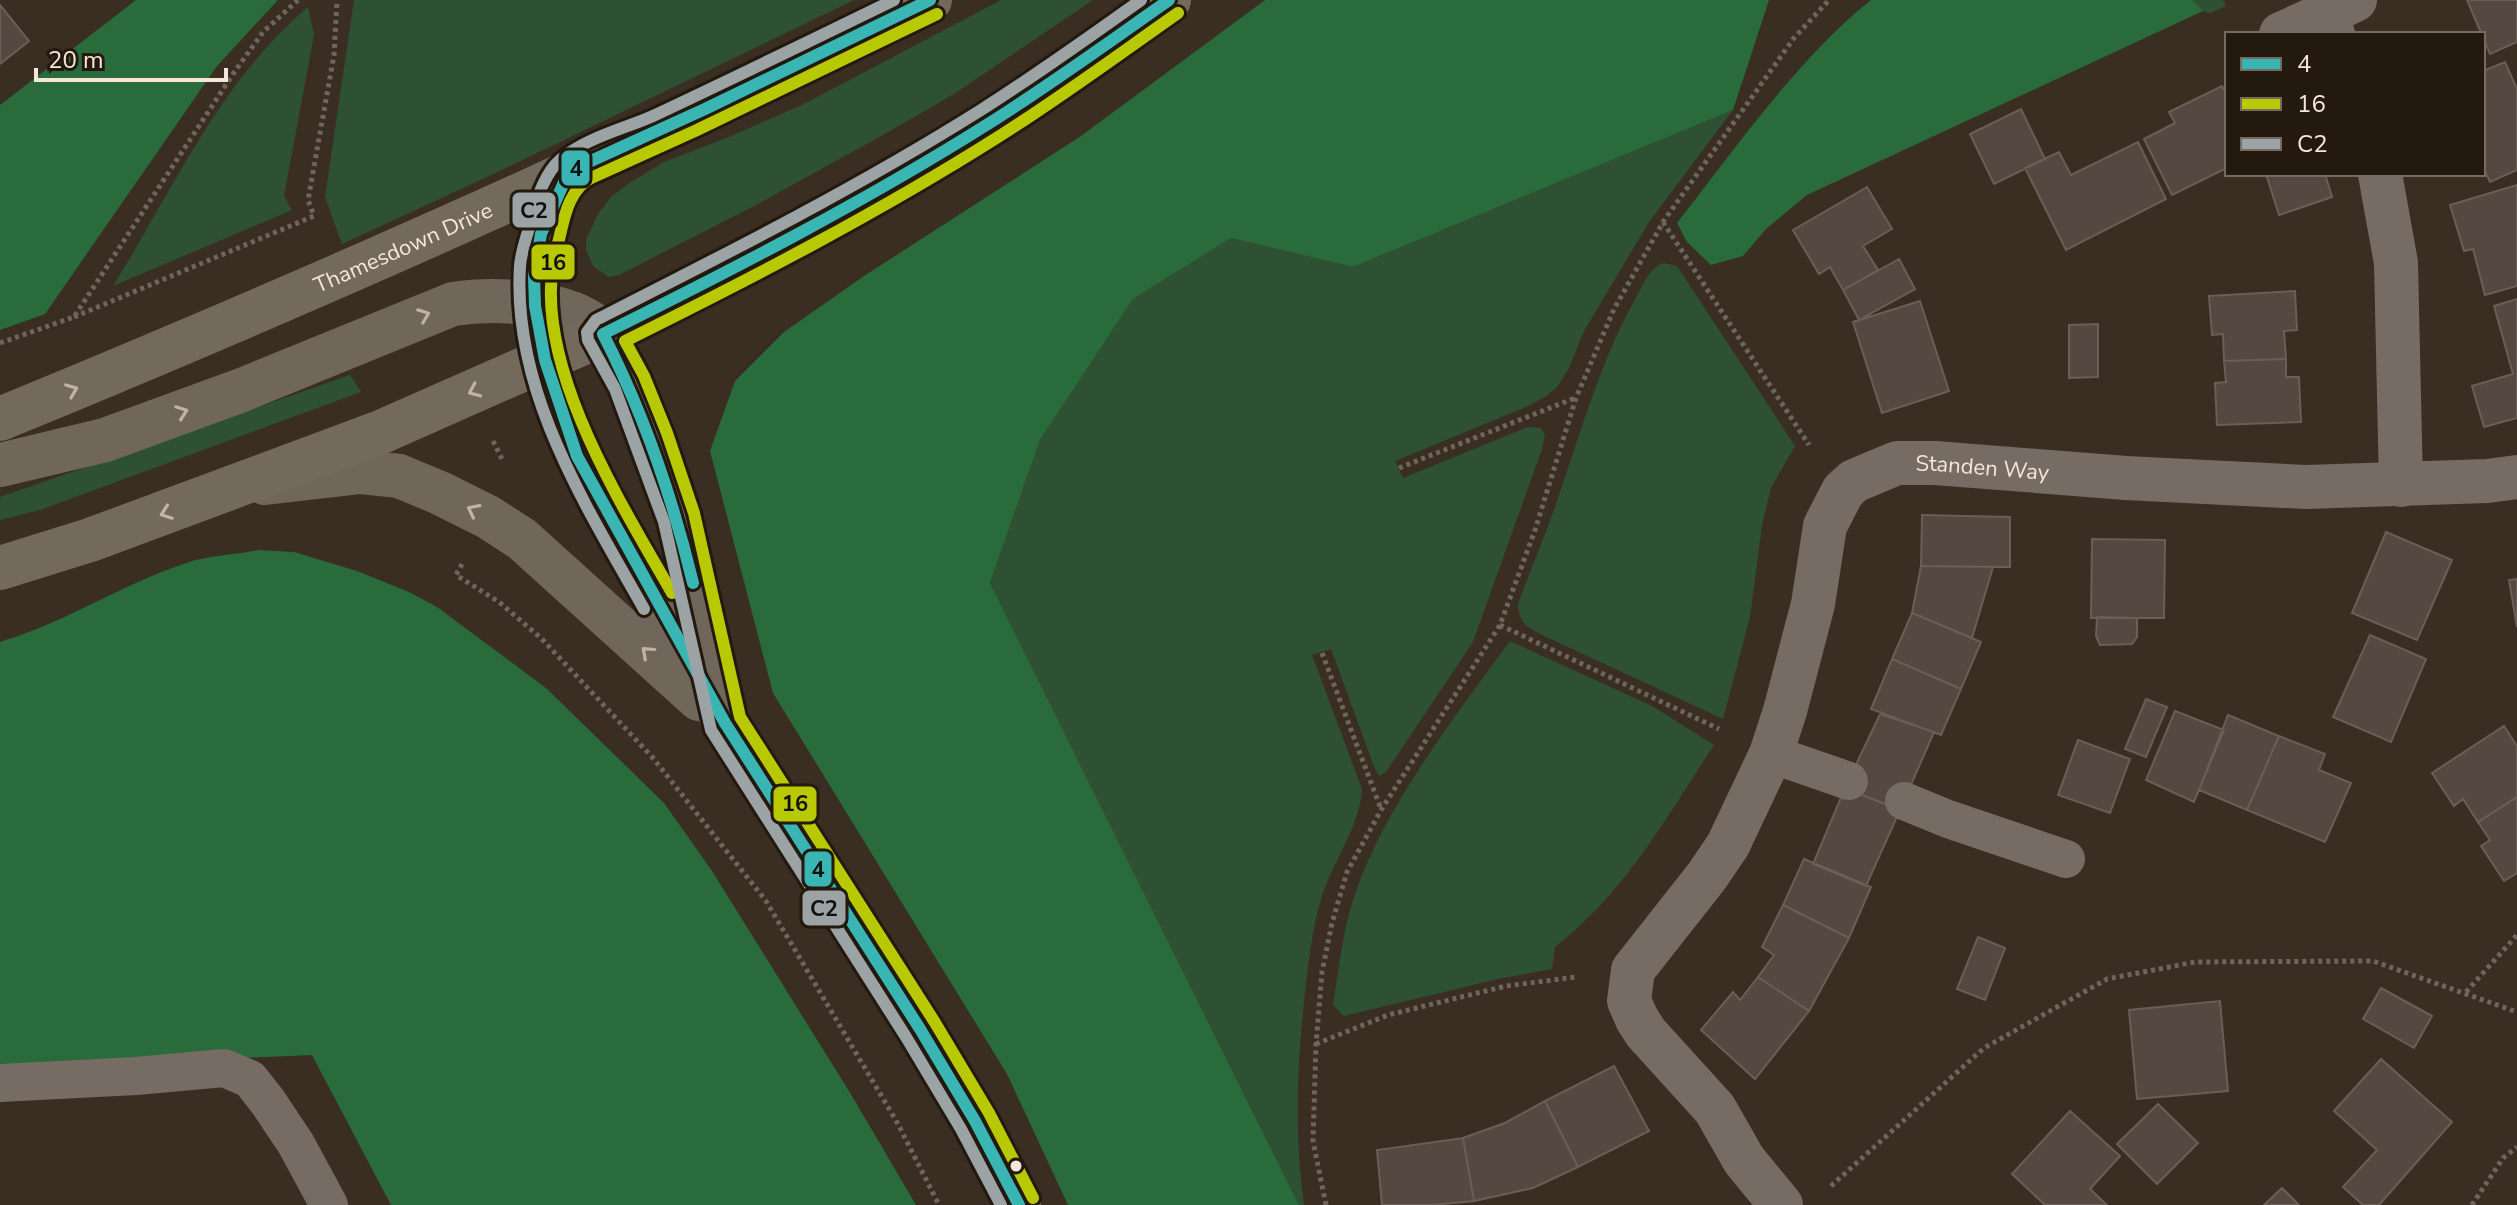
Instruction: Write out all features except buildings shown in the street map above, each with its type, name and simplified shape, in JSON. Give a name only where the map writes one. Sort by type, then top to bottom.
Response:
[{"type":"main road","name":"Thamesdown Drive","points":[[0,419],[308,291],[705,109],[930,0]]},
{"type":"main road","points":[[0,568],[90,540],[381,432],[603,334],[885,186],[1039,92],[1169,0]]},
{"type":"street","points":[[2287,32],[2338,16]]},
{"type":"street","points":[[569,171],[541,234],[534,276],[535,306],[545,360],[577,456],[725,723],[920,1029],[975,1121],[1019,1205]]},
{"type":"street","points":[[2380,176],[2396,263],[2401,485]]},
{"type":"street","points":[[0,465],[105,440],[242,390],[453,304],[486,299],[575,315],[603,334],[635,396],[679,518],[725,723]]},
{"type":"street","name":"Standen Way","points":[[1843,491],[1872,472],[1897,463],[2306,487],[2487,481],[2517,477]]},
{"type":"street","points":[[239,486],[361,472],[399,476],[440,493],[488,517],[522,539],[725,723]]},
{"type":"street","points":[[1801,1200],[1744,1160],[1715,1109],[1646,1033],[1629,1001],[1633,970],[1728,845],[1771,754],[1813,604],[1825,526],[1843,491]]},
{"type":"lane","points":[[1771,754],[1849,781]]},
{"type":"lane","points":[[1904,801],[2066,859]]},
{"type":"lane","points":[[0,1083],[224,1068],[250,1079],[296,1144],[329,1205]]},
{"type":"path","points":[[74,317],[233,74],[263,32],[298,0]]},
{"type":"path","points":[[0,343],[74,317],[314,216],[308,200],[334,55],[337,0]]},
{"type":"path","points":[[1326,1205],[1313,1141],[1316,1044],[1322,972],[1347,872],[1381,810],[1500,625],[1535,530],[1576,398],[1614,309],[1663,222],[1794,38],[1829,0]]},
{"type":"path","points":[[1663,222],[1803,436],[1843,491]]},
{"type":"path","points":[[1399,468],[1576,398]]},
{"type":"path","points":[[456,575],[499,602],[541,638],[653,758],[766,901],[898,1124],[939,1205]]},
{"type":"path","points":[[1500,625],[1771,754]]},
{"type":"path","points":[[1322,653],[1381,810]]},
{"type":"path","points":[[2466,992],[2517,935]]},
{"type":"path","points":[[1801,1200],[1984,1048],[2107,979],[2195,962],[2373,961],[2517,1012]]},
{"type":"path","points":[[1316,1044],[1388,1015],[1506,986],[1633,970]]},
{"type":"path","points":[[2472,1205],[2503,1158],[2517,1147]]},
{"type":"green space","points":[[136,0],[278,0],[217,66],[45,314],[0,330],[0,105]]},
{"type":"green space","points":[[354,0],[854,0],[342,244],[325,197]]},
{"type":"green space","points":[[1001,0],[1093,0],[954,94],[758,204],[619,275],[609,277],[594,267],[586,250],[586,240],[598,214],[611,197],[628,184],[664,162],[804,104]]},
{"type":"green space","points":[[1265,0],[1769,0],[1733,110],[1353,267],[1231,238],[1133,299],[1040,440],[990,583],[1299,1205],[1068,1205],[1007,1074],[773,693],[710,451],[735,381],[784,332],[864,276],[1081,136]]},
{"type":"green space","points":[[1871,0],[2192,0],[2203,11],[1807,195],[1766,229],[1743,256],[1711,265],[1687,242],[1677,223],[1793,77],[1844,23]]},
{"type":"green space","points":[[2192,0],[2223,0],[2226,6],[2210,13],[2203,11]]},
{"type":"green space","points":[[308,7],[314,35],[284,196],[292,210],[113,286],[223,102],[277,36]]},
{"type":"green space","points":[[1733,110],[1649,222],[1584,331],[1558,386],[1526,407],[1395,461],[1403,478],[1528,427],[1541,428],[1545,435],[1473,642],[1386,772],[1379,776],[1375,769],[1331,649],[1312,655],[1362,789],[1351,830],[1322,896],[1311,944],[1299,1072],[1299,1152],[1304,1205],[1299,1205],[990,583],[1040,440],[1133,299],[1231,238],[1353,267]]},
{"type":"green space","points":[[1663,263],[1677,266],[1795,446],[1771,488],[1762,525],[1750,617],[1723,719],[1540,634],[1524,623],[1518,604],[1611,348],[1646,279]]},
{"type":"green space","points":[[350,375],[361,392],[40,510],[0,520],[0,497]]},
{"type":"green space","points":[[258,550],[294,552],[357,571],[437,607],[546,688],[664,803],[712,871],[916,1205],[391,1205],[312,1055],[0,1068],[0,642],[50,624],[171,568],[204,558]]},
{"type":"green space","points":[[1510,641],[1652,706],[1714,745],[1624,878],[1555,947],[1552,969],[1344,1016],[1333,1005],[1339,962],[1356,891],[1369,859],[1424,762]]},
{"type":"transit line","name":"C2","points":[[644,609],[557,445],[540,402],[528,358],[521,312],[520,266],[540,190],[554,166],[581,146],[653,116],[894,0]]},
{"type":"transit line","name":"4","points":[[930,0],[569,171],[541,234],[534,276],[535,306],[545,360],[577,456],[725,723],[920,1029],[975,1121],[1019,1205]]},
{"type":"transit line","name":"C2","points":[[1001,1205],[961,1129],[906,1037],[711,730],[664,522],[615,389],[588,340],[587,332],[596,320],[791,220],[934,139],[1022,83],[1141,0]]},
{"type":"transit line","name":"4","points":[[603,334],[894,181],[1034,94],[1169,0]]},
{"type":"transit line","name":"16","points":[[1033,1198],[989,1113],[934,1021],[740,717],[694,513],[667,433],[644,376],[625,341],[814,244],[953,165],[1044,107],[1178,13]]},
{"type":"transit line","name":"16","points":[[672,593],[587,435],[557,348],[551,306],[553,265],[570,203],[578,189],[591,178],[937,14]]},
{"type":"transit line","name":"4","points":[[603,334],[656,456],[693,583]]}]
